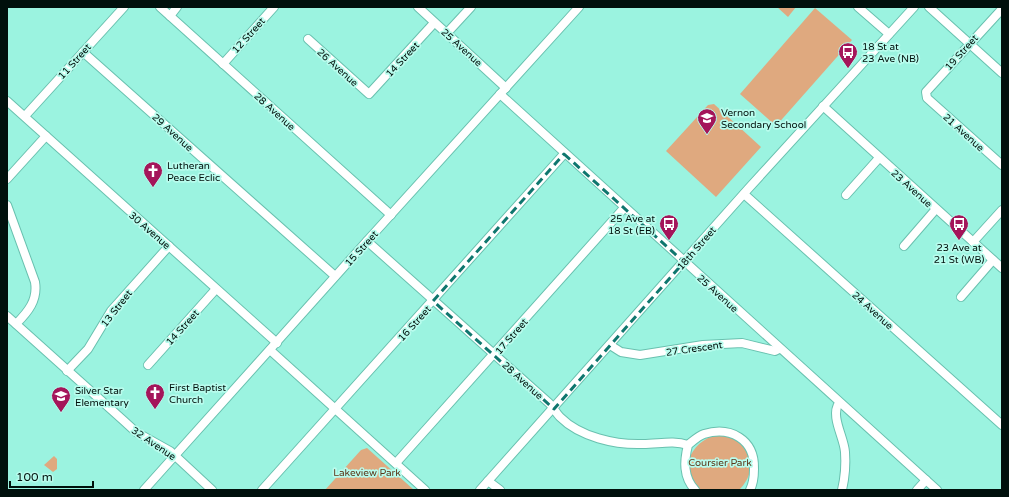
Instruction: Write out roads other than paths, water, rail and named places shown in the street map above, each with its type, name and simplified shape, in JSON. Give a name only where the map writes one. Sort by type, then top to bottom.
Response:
[{"type":"street","name":"11 Street","points":[[25,116],[124,7]]},
{"type":"street","name":"28 Avenue","points":[[160,7],[391,215]]},
{"type":"street","points":[[170,16],[176,7]]},
{"type":"street","name":"12 Street","points":[[223,64],[274,7]]},
{"type":"street","name":"25 Avenue","points":[[418,7],[506,88]]},
{"type":"street","points":[[447,33],[471,7]]},
{"type":"street","name":"15 Street","points":[[144,490],[277,343],[335,276],[579,7]]},
{"type":"street","points":[[858,7],[889,34]]},
{"type":"street","name":"18th Street","points":[[480,490],[554,409],[823,106],[914,7]]},
{"type":"street","points":[[929,7],[1002,73]]},
{"type":"street","name":"19 Street","points":[[927,98],[926,92],[928,89],[1002,9]]},
{"type":"street","name":"14 Street","points":[[369,94],[434,23]]},
{"type":"street","name":"26 Avenue","points":[[308,39],[369,94]]},
{"type":"street","name":"29 Avenue","points":[[83,52],[335,276]]},
{"type":"street","name":"25 Avenue","points":[[500,94],[779,349],[937,490]]},
{"type":"street","name":"21 Avenue","points":[[927,98],[1002,165]]},
{"type":"street","name":"30 Avenue","points":[[7,100],[277,343]]},
{"type":"street","name":"23 Avenue","points":[[823,106],[1002,268]]},
{"type":"street","points":[[7,179],[46,136]]},
{"type":"street","name":"16 Street","points":[[262,490],[564,154]]},
{"type":"street","points":[[846,195],[879,158]]},
{"type":"street","name":"24 Avenue","points":[[744,194],[1002,425]]},
{"type":"street","points":[[7,205],[35,282],[37,292],[34,303],[16,324]]},
{"type":"street","name":"17 Street","points":[[396,463],[624,208]]},
{"type":"street","points":[[904,246],[936,209]]},
{"type":"street","points":[[973,242],[1002,210]]},
{"type":"street","name":"28 Avenue","points":[[367,241],[554,409],[558,416],[578,430],[598,438],[621,443],[642,444],[677,441],[688,445]]},
{"type":"street","name":"13 Street","points":[[67,371],[88,348],[111,311],[169,246]]},
{"type":"street","points":[[961,297],[993,260]]},
{"type":"street","name":"14 Street","points":[[148,364],[216,289]]},
{"type":"street","name":"32 Avenue","points":[[7,316],[136,432],[164,447],[175,455],[212,490]]},
{"type":"street","name":"27 Crescent","points":[[610,345],[621,352],[640,355],[721,344],[742,343],[775,351],[779,349]]},
{"type":"street","points":[[270,350],[425,490]]},
{"type":"street","points":[[839,403],[835,412],[845,451],[845,474],[842,490]]},
{"type":"street","points":[[695,490],[690,485],[686,473],[685,459],[688,445],[702,435],[719,431],[733,433],[745,440],[751,449],[754,461],[754,476],[750,490]]},
{"type":"street","points":[[918,490],[926,480]]},
{"type":"street","points":[[488,481],[500,490]]},
{"type":"place","name":"18 St at 23 Ave (NB)","points":[[848,69]]},
{"type":"place","name":"Vernon Secondary School","points":[[707,135]]},
{"type":"place","name":"Lutheran Peace Eclic","points":[[153,188]]},
{"type":"place","name":"25 Ave at 18 St (EB)","points":[[669,241]]},
{"type":"place","name":"23 Ave at 21 St (WB)","points":[[959,241]]},
{"type":"place","name":"First Baptist Church","points":[[155,410]]},
{"type":"place","name":"Silver Star Elementary","points":[[61,413]]},
{"type":"park label","name":"Coursier Park","points":[[720,462]]},
{"type":"park label","name":"Lakeview Park","points":[[367,472]]}]
